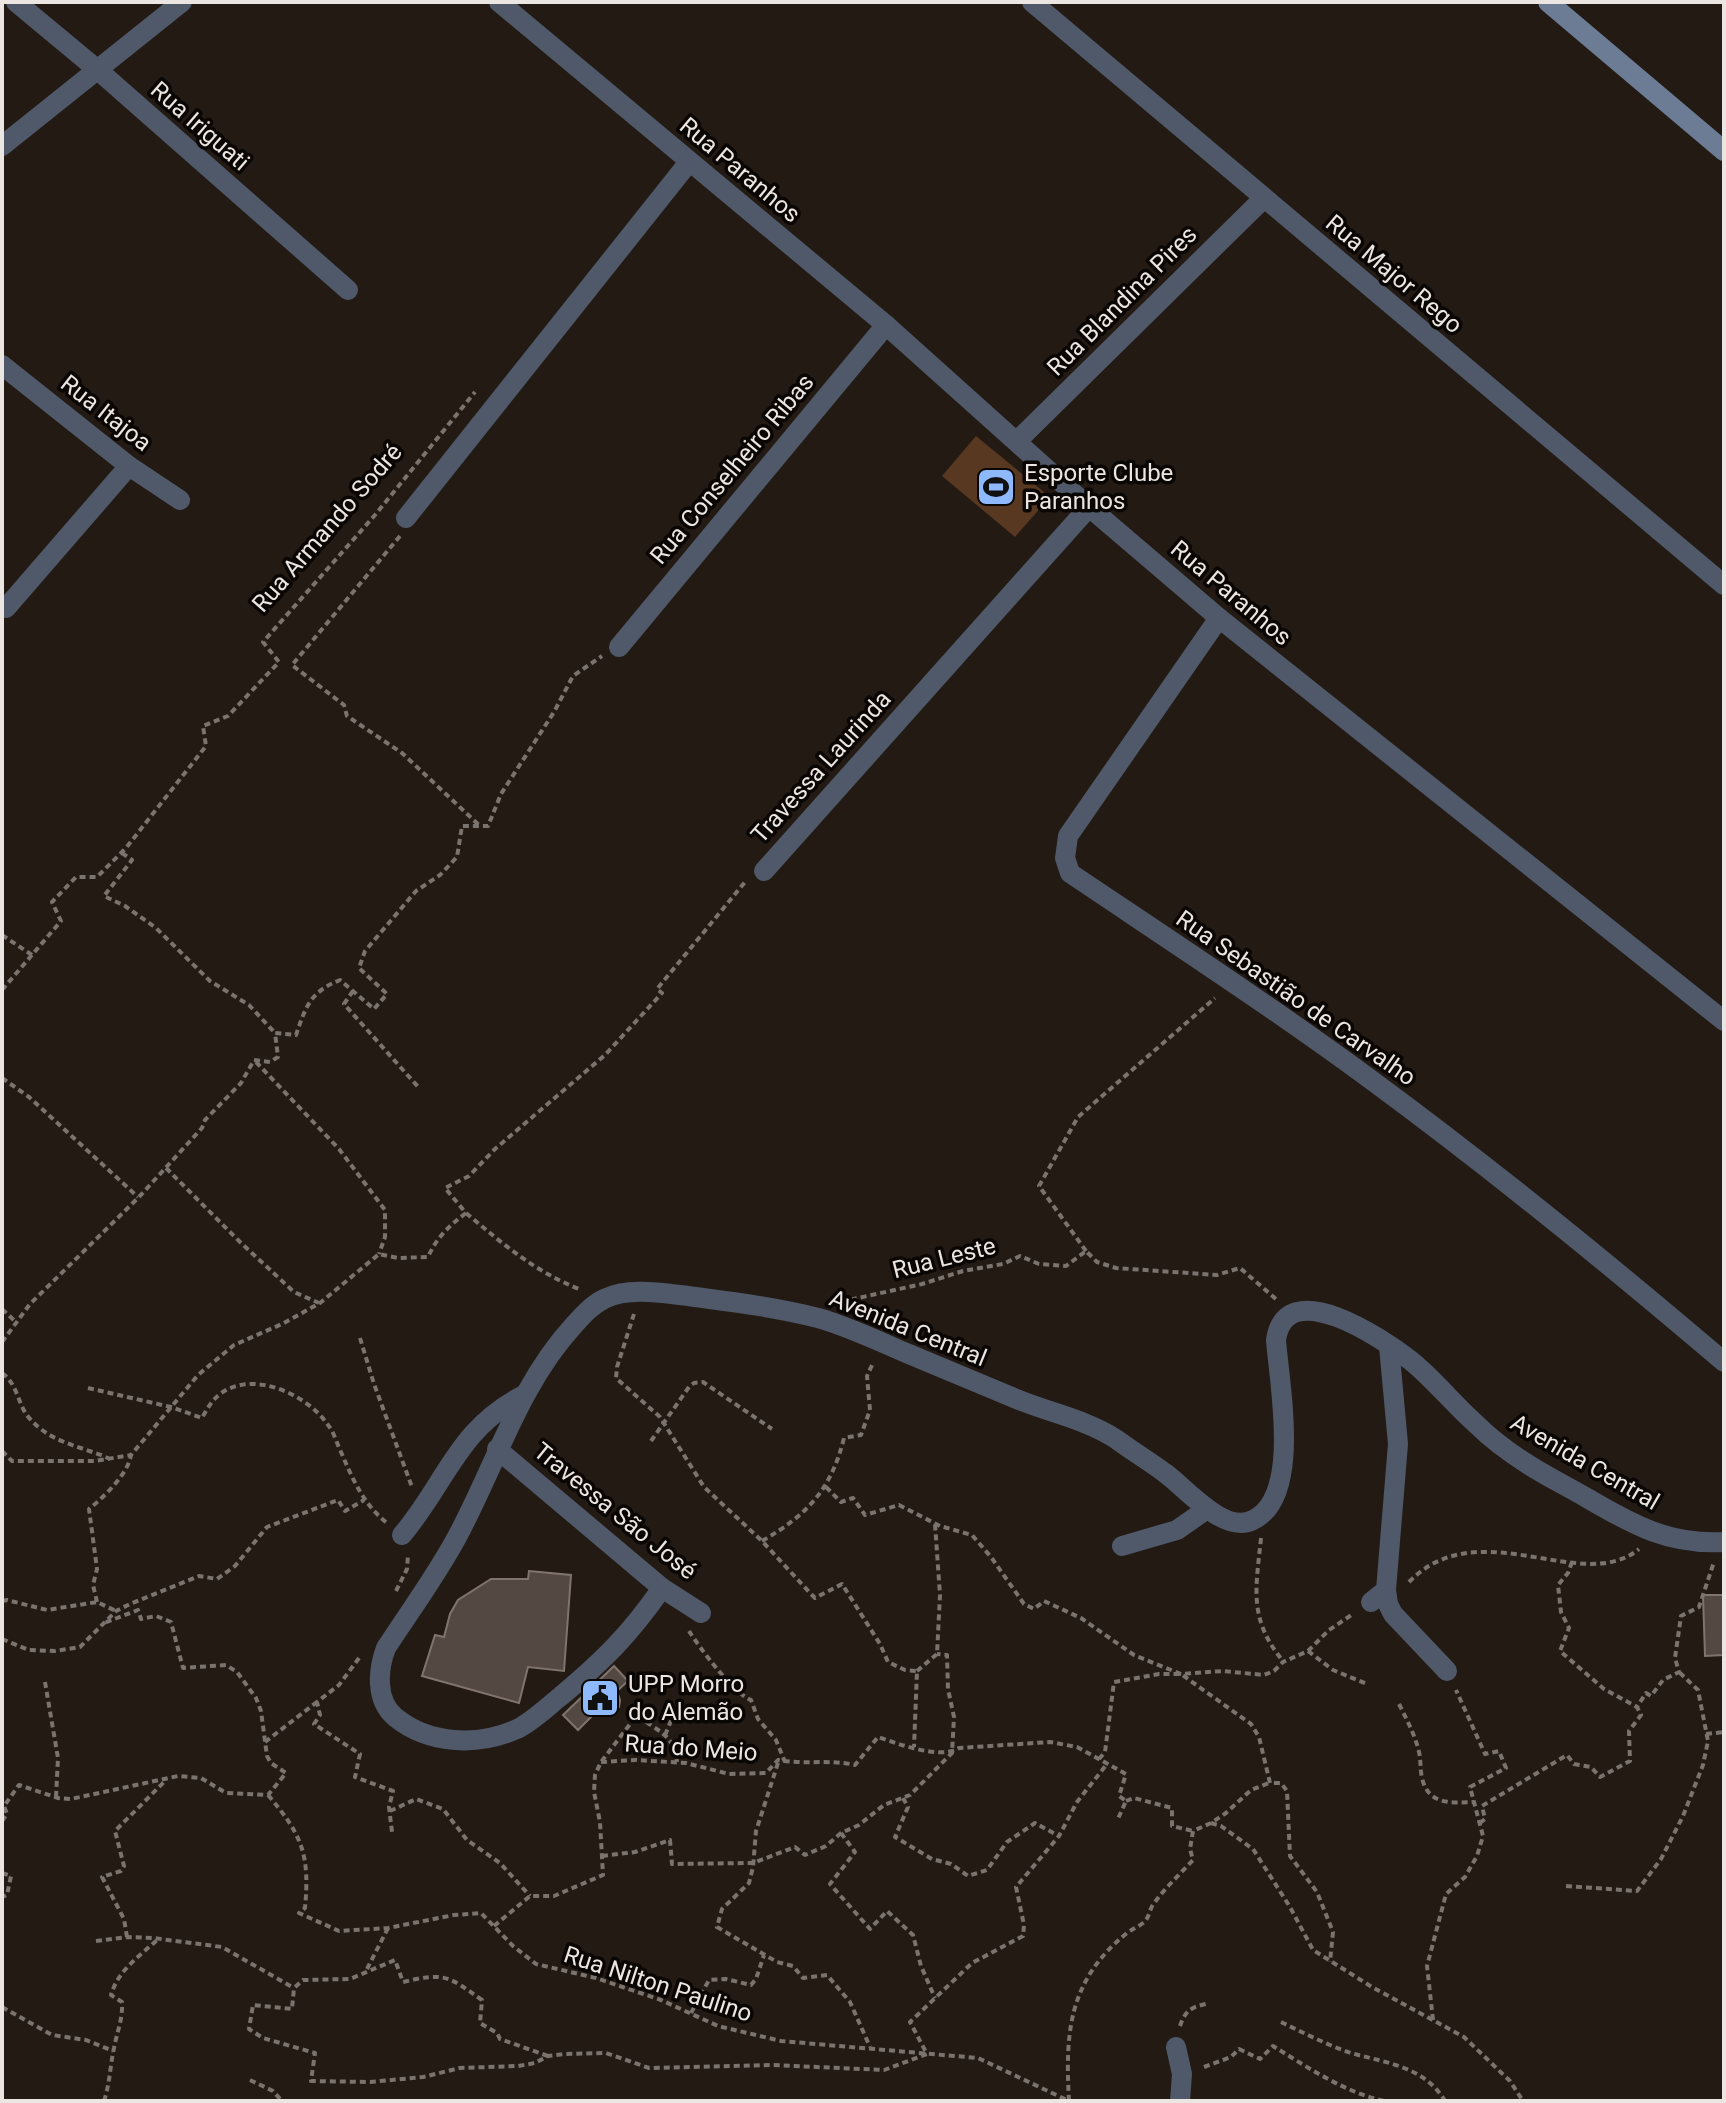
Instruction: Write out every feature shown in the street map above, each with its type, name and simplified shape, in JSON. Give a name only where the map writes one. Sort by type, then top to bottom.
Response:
[{"type":"street","name":"Rua Iriguati","points":[[16,2],[348,290]]},
{"type":"street","points":[[2,146],[182,2]]},
{"type":"street","name":"Rua Paranhos","points":[[499,2],[886,325],[1089,507],[1219,618],[1724,1021]]},
{"type":"street","name":"Rua Major Rego","points":[[1032,2],[1724,585]]},
{"type":"street","points":[[1548,2],[1724,151]]},
{"type":"street","points":[[403,527],[502,396],[689,162]]},
{"type":"street","name":"Rua Blandina Pires","points":[[1017,441],[1264,198]]},
{"type":"street","name":"Rua Conselheiro Ribas","points":[[619,647],[886,325]]},
{"type":"street","name":"Rua Itajoa","points":[[2,365],[129,466],[180,500]]},
{"type":"street","points":[[6,608],[129,466]]},
{"type":"street","name":"Travessa Laurinda","points":[[764,871],[1089,507]]},
{"type":"street","name":"Rua Sebastião de Carvalho","points":[[1219,618],[1068,836],[1065,858],[1070,873],[1299,1027],[1431,1125],[1724,1362]]},
{"type":"street","name":"Avenida Central","points":[[604,1299],[641,1293],[719,1300],[820,1319],[1028,1404],[1075,1419],[1112,1437],[1166,1473],[1207,1509],[1238,1523],[1260,1516]]},
{"type":"street","points":[[604,1299],[587,1311],[559,1342],[524,1395],[459,1533],[441,1566],[386,1648],[381,1661],[380,1683],[388,1711],[410,1729],[429,1736],[459,1740],[488,1738],[517,1729],[537,1716],[609,1655],[668,1592]]},
{"type":"street","name":"Avenida Central","points":[[1292,1313],[1315,1310],[1331,1314],[1389,1346],[1423,1371],[1475,1424],[1506,1449],[1635,1526],[1675,1539],[1722,1542]]},
{"type":"street","points":[[1260,1516],[1274,1499],[1284,1460],[1276,1340],[1277,1329],[1292,1313]]},
{"type":"street","points":[[1389,1346],[1398,1444],[1381,1599],[1447,1671]]},
{"type":"street","points":[[402,1535],[478,1427],[494,1412],[524,1395]]},
{"type":"street","name":"Travessa São José","points":[[497,1449],[668,1592],[701,1613]]},
{"type":"street","points":[[1122,1546],[1177,1530],[1207,1509]]},
{"type":"street","points":[[1176,2047],[1182,2074],[1180,2101]]},
{"type":"path","name":"Rua Armando Sodré","points":[[2,990],[61,921],[52,902],[76,877],[97,877],[122,853],[206,746],[203,726],[228,716],[279,662],[263,642],[375,515],[479,387],[502,396]]},
{"type":"path","points":[[403,527],[292,665],[344,705],[347,716],[402,753],[480,826]]},
{"type":"path","points":[[275,1033],[296,1035],[307,1002],[326,986],[340,980],[374,1009],[387,994],[359,968],[365,951],[416,891],[440,875],[457,857],[462,826],[488,826],[501,794],[554,712],[573,676],[619,647]]},
{"type":"path","points":[[122,853],[132,860],[104,896],[125,906],[156,928],[210,981],[249,1005],[275,1033],[278,1057],[270,1062],[254,1060]]},
{"type":"path","name":"Travessa Laurinda","points":[[466,1213],[445,1188],[469,1176],[495,1149],[605,1055],[662,993],[657,989],[757,868],[764,871]]},
{"type":"path","points":[[2,935],[32,955]]},
{"type":"path","points":[[1231,981],[1078,1117],[1063,1138],[1039,1186],[1097,1262],[1116,1268],[1217,1275],[1240,1268],[1292,1313]]},
{"type":"path","points":[[353,991],[344,1004],[420,1089]]},
{"type":"path","points":[[2,1342],[30,1304],[139,1197],[202,1128],[205,1120],[241,1083],[254,1060]]},
{"type":"path","points":[[97,1602],[93,1585],[97,1569],[89,1509],[114,1486],[129,1464],[131,1455],[198,1375],[234,1345],[320,1303],[379,1254],[385,1237],[385,1210],[339,1149],[254,1060]]},
{"type":"path","points":[[2,1078],[39,1105],[139,1197]]},
{"type":"path","points":[[166,1168],[294,1292],[320,1303]]},
{"type":"path","points":[[379,1254],[398,1258],[428,1257],[447,1227],[466,1213],[520,1259],[557,1280],[604,1299]]},
{"type":"path","name":"Rua Leste","points":[[820,1319],[849,1300],[1003,1264],[1020,1256],[1039,1264],[1066,1266],[1086,1251]]},
{"type":"path","points":[[602,1856],[635,1852],[670,1840],[672,1864],[753,1863],[795,1847],[805,1855],[826,1846],[884,1805],[910,1795],[952,1753],[954,1717],[948,1689],[947,1655],[937,1654],[917,1671],[905,1670],[888,1662],[842,1584],[815,1598],[762,1541],[704,1487],[664,1423],[616,1378],[641,1293]]},
{"type":"path","points":[[2,1309],[17,1323]]},
{"type":"path","points":[[360,1338],[420,1512]]},
{"type":"path","points":[[762,1541],[790,1525],[813,1504],[826,1487],[840,1456],[844,1438],[861,1435],[870,1410],[867,1376],[882,1342]]},
{"type":"path","points":[[2,1373],[16,1387],[18,1402],[29,1419],[42,1431],[60,1442],[94,1451],[110,1459]]},
{"type":"path","points":[[651,1441],[689,1387],[703,1382],[772,1429]]},
{"type":"path","points":[[88,1388],[171,1407],[202,1418],[211,1402],[222,1392],[243,1386],[255,1384],[295,1395],[328,1424],[364,1500],[374,1513],[402,1535]]},
{"type":"path","points":[[2,1451],[12,1461],[110,1459],[131,1455]]},
{"type":"path","points":[[826,1487],[841,1502],[853,1498],[865,1515],[899,1505],[935,1524],[972,1535],[1024,1604],[1034,1609],[1044,1601],[1052,1603],[1081,1618],[1134,1655],[1181,1674],[1251,1724],[1259,1737],[1270,1783]]},
{"type":"path","points":[[2,1639],[29,1650],[55,1651],[80,1647],[116,1611],[199,1576],[217,1579],[235,1566],[267,1527],[338,1500],[345,1511],[364,1500]]},
{"type":"path","points":[[1260,1516],[1262,1524],[1255,1586],[1258,1616],[1266,1640],[1283,1662]]},
{"type":"path","points":[[935,1524],[940,1595],[937,1654]]},
{"type":"path","points":[[1099,1759],[1105,1752],[1114,1682],[1159,1674],[1223,1671],[1264,1675],[1308,1651],[1329,1630],[1381,1599],[1423,1567],[1476,1551],[1512,1552],[1572,1562],[1607,1562],[1631,1556],[1656,1533]]},
{"type":"path","points":[[1566,1886],[1637,1891],[1661,1859],[1683,1816],[1703,1765],[1708,1741],[1698,1690],[1679,1672],[1675,1658],[1681,1616],[1699,1607],[1722,1542]]},
{"type":"path","points":[[1480,1823],[1485,1819],[1482,1806],[1567,1755],[1574,1764],[1591,1767],[1600,1777],[1630,1761],[1629,1731],[1641,1715],[1637,1707],[1604,1689],[1560,1651],[1569,1628],[1561,1612],[1558,1585],[1572,1562]]},
{"type":"path","points":[[668,1592],[690,1633],[730,1685],[751,1700],[758,1719],[776,1740],[782,1761],[756,1831],[749,1883],[722,1909],[717,1927],[777,1962],[793,1966],[803,1978],[827,1975],[850,2002],[870,2047]]},
{"type":"path","points":[[2,1601],[47,1610],[97,1602],[116,1611]]},
{"type":"path","points":[[2,1821],[7,1814],[3,1805],[19,1785],[71,1799],[168,1778],[193,1777],[226,1793],[268,1795],[286,1773],[271,1763],[267,1756],[264,1724],[256,1698],[237,1672],[226,1665],[183,1668],[171,1622],[156,1616],[141,1619],[138,1610],[104,1623]]},
{"type":"path","points":[[1308,1651],[1333,1670],[1367,1684]]},
{"type":"path","points":[[265,1742],[339,1685],[363,1653]]},
{"type":"path","points":[[914,1747],[917,1671]]},
{"type":"path","points":[[1433,2020],[1427,1966],[1446,1894],[1465,1877],[1477,1856],[1483,1836],[1470,1787],[1506,1768],[1499,1751],[1485,1754],[1447,1671]]},
{"type":"path","points":[[1637,1707],[1646,1693],[1651,1696],[1663,1680],[1679,1672]]},
{"type":"path","points":[[45,1682],[58,1758],[56,1797]]},
{"type":"path","points":[[665,1735],[680,1700]]},
{"type":"path","points":[[317,1702],[320,1715],[314,1724],[360,1754],[355,1777],[393,1791],[390,1811],[392,1832]]},
{"type":"path","points":[[1399,1704],[1414,1735],[1421,1757],[1422,1779],[1429,1795],[1445,1803],[1474,1802]]},
{"type":"path","points":[[494,1926],[530,1896],[554,1896],[603,1875],[595,1775],[601,1762],[637,1715],[675,1746],[677,1762]]},
{"type":"path","points":[[1706,1734],[1724,1732]]},
{"type":"path","name":"Rua do Meio","points":[[601,1762],[677,1762],[729,1774],[766,1773],[782,1761],[855,1765],[878,1737],[938,1754],[952,1753],[959,1748],[1050,1742],[1077,1747],[1107,1764]]},
{"type":"path","points":[[548,2056],[535,2063],[518,2066],[460,2068],[423,2077],[370,2082],[311,2081],[315,2053],[263,2038],[249,2029],[253,2005],[292,2009],[294,1988],[303,1980],[350,1979],[395,1960],[403,1982],[434,1975],[455,1980],[482,2000],[480,2023],[497,2033],[500,2039],[548,2056],[606,2053],[649,2068],[772,2065],[884,2070],[927,2054],[910,2022],[972,1963],[1023,1936],[1024,1925],[1016,1887],[1059,1836],[1077,1802],[1107,1764],[1126,1774],[1119,1796],[1126,1801]]},
{"type":"path","points":[[127,1937],[124,1919],[102,1877],[121,1871],[124,1866],[115,1831],[168,1778]]},
{"type":"path","points":[[1117,1821],[1126,1801],[1134,1798],[1172,1808],[1172,1826],[1193,1831],[1211,1823],[1251,1790],[1270,1783],[1281,1783],[1287,1791],[1290,1856],[1317,1892],[1333,1932],[1330,1962]]},
{"type":"path","name":"Rua Nilton Paulino","points":[[268,1795],[290,1822],[303,1850],[307,1889],[305,1908],[299,1913],[339,1931],[388,1928],[439,1917],[481,1913],[513,1946],[536,1964],[596,1978],[661,2000],[718,2026],[781,2041],[978,2058],[1069,2101]]},
{"type":"path","points":[[903,1798],[908,1807],[895,1837],[932,1859],[951,1864],[968,1876],[987,1870],[1007,1842],[1035,1823],[1059,1836]]},
{"type":"path","points":[[390,1811],[416,1799],[443,1809],[467,1840],[500,1863],[530,1896]]},
{"type":"path","points":[[1211,1823],[1221,1826],[1253,1849],[1313,1950],[1464,2037],[1510,2081],[1523,2101]]},
{"type":"path","points":[[1069,2101],[1067,2063],[1071,2013],[1085,1980],[1111,1949],[1147,1921],[1152,1905],[1193,1860],[1190,1849],[1193,1831]]},
{"type":"path","points":[[841,1833],[855,1852],[830,1884],[870,1929],[887,1911],[913,1935],[921,1966],[935,1998]]},
{"type":"path","points":[[2,1873],[11,1876],[7,1895],[2,1897]]},
{"type":"path","points":[[366,1971],[388,1928]]},
{"type":"path","points":[[96,1941],[127,1937],[222,1947],[294,1988]]},
{"type":"path","points":[[104,2101],[123,2014],[122,2002],[111,1995],[114,1983],[125,1968],[158,1939]]},
{"type":"path","points":[[690,2014],[709,1980],[726,1979],[751,1985],[764,1955]]},
{"type":"path","points":[[1176,2047],[1183,2016],[1192,2007],[1206,2004]]},
{"type":"path","points":[[2,2007],[52,2035],[86,2040],[113,2051]]},
{"type":"path","points":[[1281,2022],[1327,2044],[1405,2067],[1440,2093],[1445,2101]]},
{"type":"path","points":[[1182,2074],[1231,2057],[1239,2049],[1260,2059],[1273,2046],[1344,2086],[1384,2101]]},
{"type":"path","points":[[250,2080],[273,2091],[282,2101]]},
{"type":"shaded area","name":"Esporte Clube Paranhos","points":[[976,436],[1050,497],[1015,537],[942,476]]},
{"type":"building","points":[[529,1571],[571,1575],[564,1671],[528,1667],[519,1703],[422,1676],[435,1635],[444,1637],[450,1614],[458,1600],[491,1579],[528,1579]]},
{"type":"building","points":[[1703,1595],[1724,1595],[1724,1655],[1705,1656]]},
{"type":"building","name":"UPP Morro do Alemão","points":[[614,1666],[628,1681],[617,1691],[619,1707],[612,1713],[596,1712],[578,1730],[563,1715]]},
{"type":"place","name":"Esporte Clube Paranhos","points":[[996,487]]},
{"type":"place","name":"UPP Morro do Alemão","points":[[600,1698]]}]
